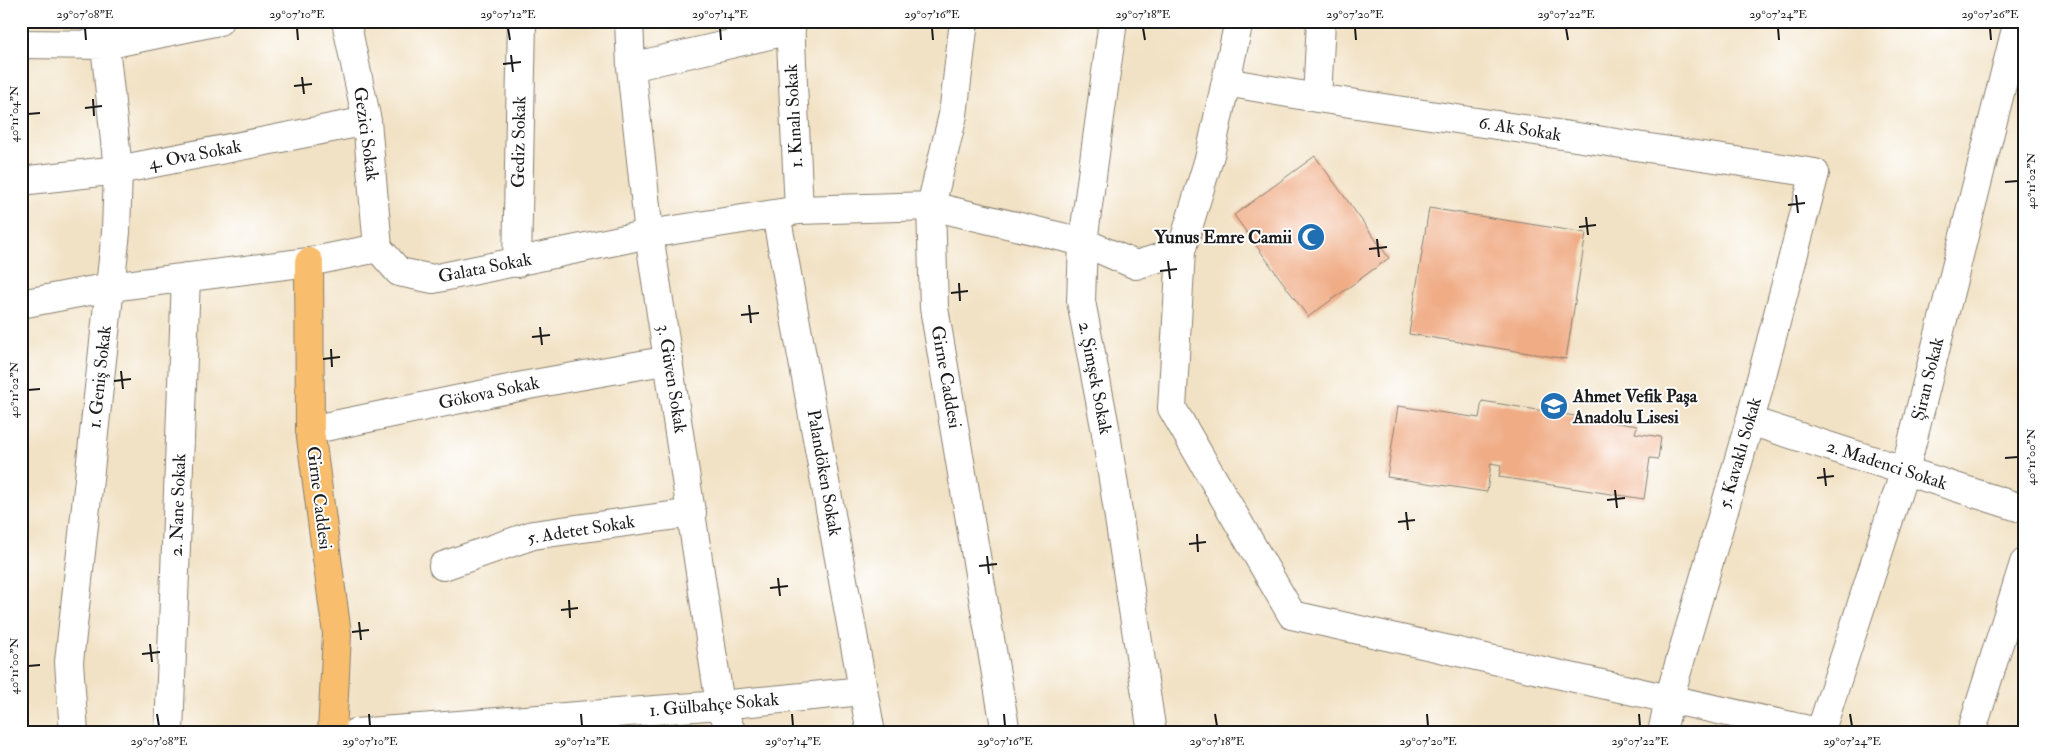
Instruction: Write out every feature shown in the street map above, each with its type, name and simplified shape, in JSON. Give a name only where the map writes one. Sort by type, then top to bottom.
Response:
[{"type":"main road","name":"Girne Caddesi","points":[[309,262],[310,430],[337,634],[332,733]]},
{"type":"street","points":[[21,44],[219,21]]},
{"type":"street","name":"Gezici Sokak","points":[[346,21],[367,121],[378,248]]},
{"type":"street","name":"Gediz Sokak","points":[[517,263],[522,21]]},
{"type":"street","name":"3. Güven Sokak","points":[[629,21],[631,67],[649,234],[720,705],[732,733]]},
{"type":"street","name":"Girne Caddesi","points":[[964,21],[952,114],[931,206],[934,308],[1006,733]]},
{"type":"street","name":"2. Şimşek Sokak","points":[[1113,21],[1082,242],[1081,301],[1105,427],[1152,733]]},
{"type":"street","points":[[1239,21],[1210,156],[1181,251],[1172,408],[1292,615],[1821,733]]},
{"type":"street","points":[[1317,98],[1321,21]]},
{"type":"street","name":"Şiran Sokak","points":[[1821,733],[1904,470],[2018,21]]},
{"type":"street","points":[[631,67],[790,26]]},
{"type":"street","name":"1. Kınalı Sokak","points":[[788,212],[790,26]]},
{"type":"street","name":"1. Geniş Sokak","points":[[74,733],[69,662],[116,232],[118,170],[103,33]]},
{"type":"street","name":"6. Ak Sokak","points":[[1226,82],[1317,98],[1815,173]]},
{"type":"street","name":"4. Ova Sokak","points":[[21,181],[118,170],[367,121]]},
{"type":"street","name":"5. Kavaklı Sokak","points":[[1662,733],[1670,699],[1750,421],[1815,173]]},
{"type":"street","name":"Galata Sokak","points":[[378,248],[399,272],[433,279],[649,234],[788,212],[931,206],[1082,242],[1136,264],[1181,251]]},
{"type":"street","name":"Palandöken Sokak","points":[[788,212],[871,733]]},
{"type":"street","points":[[21,304],[110,286],[309,262],[378,248]]},
{"type":"street","name":"2. Nane Sokak","points":[[170,733],[186,277]]},
{"type":"street","name":"Gökova Sokak","points":[[310,430],[528,385],[669,360]]},
{"type":"street","name":"2. Madenci Sokak","points":[[1750,421],[2024,509]]},
{"type":"street","name":"5. Adetet Sokak","points":[[443,566],[533,535],[692,513]]},
{"type":"street","points":[[1971,733],[2024,562]]},
{"type":"street","name":"1. Gülbahçe Sokak","points":[[355,733],[720,705],[863,691]]},
{"type":"building","name":"Yunus Emre Camii","points":[[1315,156],[1389,258],[1308,317],[1234,215]]},
{"type":"building","points":[[1429,208],[1586,233],[1566,359],[1409,334]]},
{"type":"building","points":[[1482,401],[1637,426],[1635,433],[1661,437],[1658,459],[1650,458],[1644,499],[1499,477],[1501,465],[1491,463],[1487,492],[1387,477],[1398,406],[1479,418]]},
{"type":"place","name":"Yunus Emre Camii","points":[[1311,237]]},
{"type":"place","name":"Ahmet Vefik Paşa Anadolu Lisesi","points":[[1554,406]]}]
